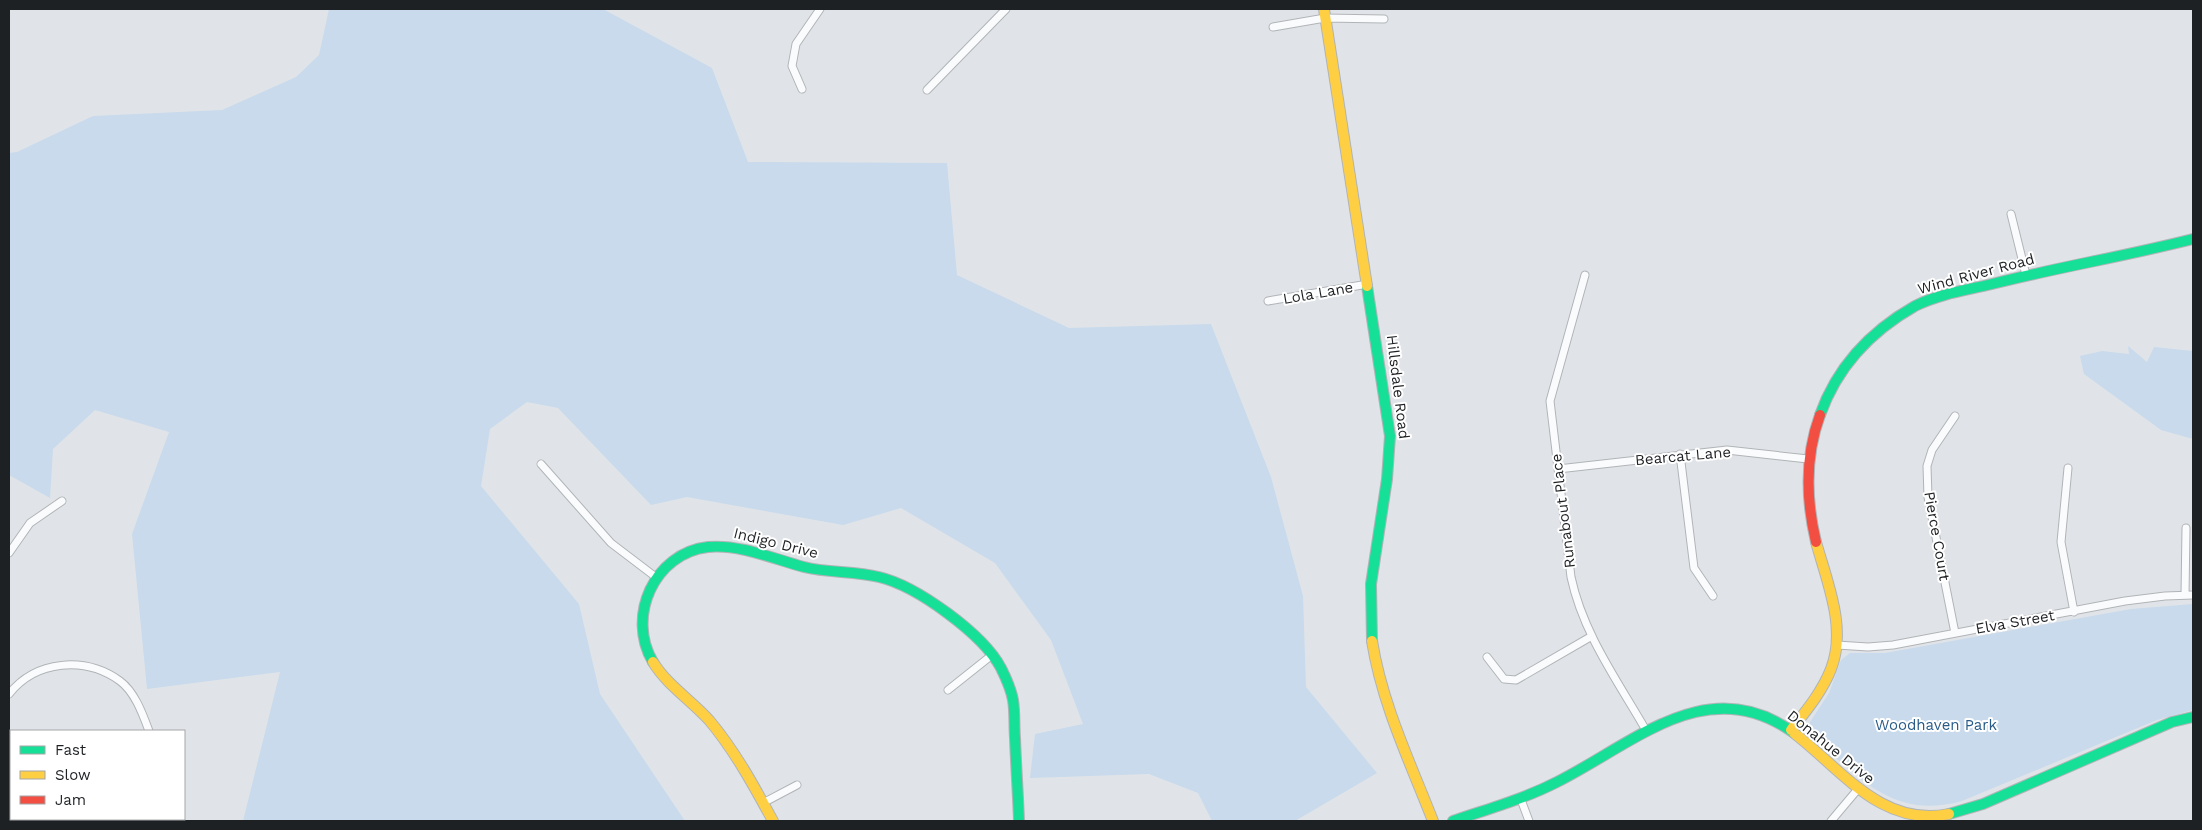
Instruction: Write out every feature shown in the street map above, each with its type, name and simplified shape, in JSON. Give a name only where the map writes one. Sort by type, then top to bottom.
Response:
[{"type":"street","points":[[802,89],[792,66],[796,44],[820,9]]},
{"type":"street","points":[[927,90],[1006,9]]},
{"type":"street","points":[[1273,27],[1324,13],[1384,19]]},
{"type":"street","name":"Hillsdale Road","points":[[1324,13],[1368,284],[1390,436],[1390,459],[1371,590],[1370,638],[1375,669],[1383,698],[1433,821]]},
{"type":"street","points":[[2011,214],[2026,275]]},
{"type":"street","name":"Wind River Road","points":[[1791,730],[1822,687],[1837,645],[1835,619],[1808,503],[1808,459],[1816,422],[1831,387],[1848,361],[1879,329],[1903,312],[1930,300],[2026,275],[2140,253],[2193,239]]},
{"type":"street","name":"Runabout Place","points":[[1585,275],[1550,401],[1571,577],[1576,600],[1592,636],[1648,732]]},
{"type":"street","name":"Lola Lane","points":[[1268,301],[1368,284]]},
{"type":"street","name":"Pierce Court","points":[[1954,633],[1928,497],[1927,466],[1932,450],[1955,416]]},
{"type":"street","name":"Bearcat Lane","points":[[1558,469],[1728,450],[1808,459]]},
{"type":"street","points":[[1680,454],[1694,568],[1713,596]]},
{"type":"street","points":[[541,464],[611,543],[657,578]]},
{"type":"street","points":[[2068,468],[2061,542],[2074,612]]},
{"type":"street","points":[[9,553],[30,523],[62,500]]},
{"type":"street","points":[[2185,595],[2186,528]]},
{"type":"street","name":"Indigo Drive","points":[[773,821],[744,767],[721,735],[698,709],[663,678],[648,654],[642,636],[642,609],[647,592],[661,571],[686,552],[700,547],[722,545],[812,569],[868,575],[901,584],[918,594],[974,636],[992,655],[1008,683],[1014,706],[1020,821]]},
{"type":"street","name":"Elva Street","points":[[1837,645],[1884,646],[2145,598],[2193,595]]},
{"type":"street","points":[[1486,657],[1504,679],[1516,680],[1592,636]]},
{"type":"street","points":[[948,690],[992,655]]},
{"type":"street","points":[[9,694],[22,680],[38,671],[56,666],[77,665],[96,669],[121,682],[142,712],[149,730]]},
{"type":"street","name":"Donahue Drive","points":[[1453,821],[1555,784],[1648,732],[1685,714],[1714,708],[1759,713],[1791,730],[1858,789],[1889,808],[1931,819],[1969,808],[2172,722],[2193,717]]},
{"type":"street","points":[[763,803],[797,785]]},
{"type":"street","points":[[1831,821],[1858,789]]},
{"type":"street","points":[[1520,797],[1529,821]]},
{"type":"green space","points":[[329,9],[603,9],[712,68],[748,162],[947,163],[957,275],[1069,328],[1211,324],[1271,477],[1303,596],[1306,687],[1377,773],[1295,821],[1212,821],[1198,793],[1149,774],[1030,778],[1035,734],[1083,724],[1051,640],[995,563],[901,508],[843,525],[687,497],[651,505],[558,408],[527,402],[490,429],[481,486],[579,604],[600,694],[685,821],[243,821],[280,672],[147,689],[132,534],[169,432],[95,410],[53,449],[50,498],[9,475],[9,153],[17,152],[93,116],[222,110],[296,77],[319,55]]},
{"type":"green space","points":[[2128,346],[2147,362],[2154,347],[2193,351],[2193,439],[2161,430],[2084,374],[2080,356],[2102,351],[2129,354]]},
{"type":"green space","name":"Woodhaven Park","points":[[2193,604],[2193,710],[2157,720],[1962,801],[1925,806],[1909,804],[1894,799],[1879,792],[1851,771],[1822,746],[1810,732],[1810,722],[1829,693],[1841,660],[1850,653],[1885,653],[2131,609]]},
{"type":"traffic: fast","points":[[1820,415],[1836,381],[1857,352],[1884,327],[1915,306],[1953,293],[2193,239]]},
{"type":"traffic: fast","points":[[1367,286],[1390,436],[1387,479],[1371,584],[1372,641]]},
{"type":"traffic: fast","points":[[653,662],[645,644],[643,626],[644,607],[650,590],[660,574],[673,561],[689,552],[708,547],[732,548],[757,553],[804,567],[870,575],[894,582],[912,590],[948,613],[980,641],[1001,668],[1010,688],[1014,705],[1019,821]]},
{"type":"traffic: fast","points":[[1453,821],[1532,794],[1557,782],[1643,733],[1672,720],[1701,711],[1731,709],[1762,715],[1794,733]]},
{"type":"traffic: fast","points":[[1949,814],[1983,804],[2172,722],[2193,717]]},
{"type":"traffic: slow","points":[[1324,9],[1367,286]]},
{"type":"traffic: slow","points":[[1791,730],[1823,686],[1831,669],[1835,653],[1837,637],[1834,605],[1816,542]]},
{"type":"traffic: slow","points":[[1372,641],[1390,710],[1433,821]]},
{"type":"traffic: slow","points":[[653,662],[665,678],[709,720],[744,769],[773,821]]},
{"type":"traffic: slow","points":[[1794,733],[1846,778],[1883,804],[1903,812],[1925,816],[1949,814]]},
{"type":"traffic: jam","points":[[1816,542],[1810,510],[1809,478],[1812,446],[1820,415]]}]
